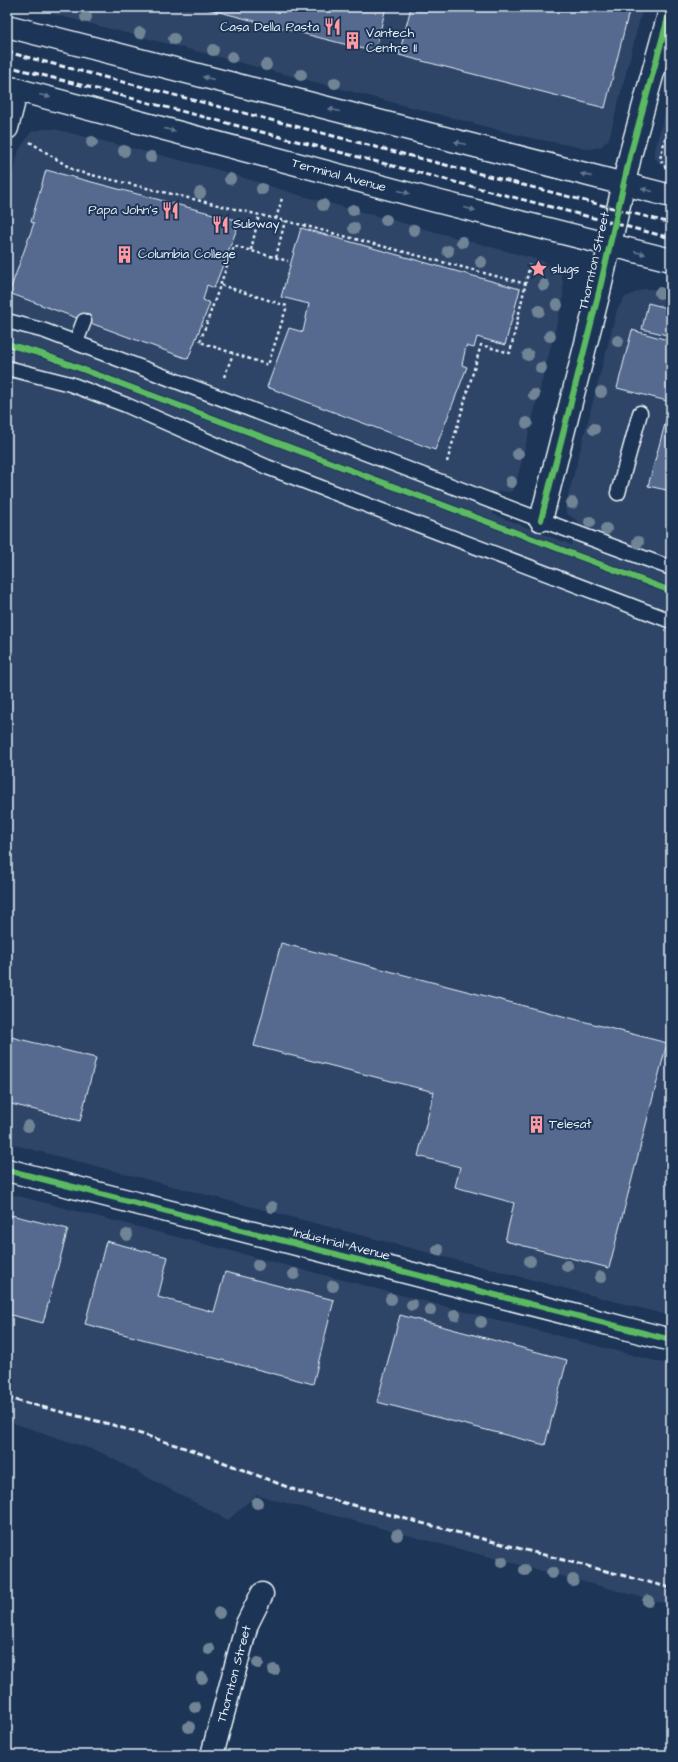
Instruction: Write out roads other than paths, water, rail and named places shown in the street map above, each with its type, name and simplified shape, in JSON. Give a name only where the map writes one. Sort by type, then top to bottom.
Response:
[{"type":"street","name":"Thornton Street","points":[[541,520],[624,184],[671,7]]},
{"type":"street","points":[[7,26],[671,196]]},
{"type":"street","points":[[7,128],[12,88]]},
{"type":"street","name":"Terminal Avenue","points":[[12,88],[671,260]]},
{"type":"street","name":"Industrial Avenue","points":[[7,1170],[671,1340]]},
{"type":"street","name":"Thornton Street","points":[[212,1755],[247,1624],[262,1594]]},
{"type":"lane","points":[[7,321],[45,331],[76,342],[541,520],[671,568]]},
{"type":"lane","points":[[76,342],[84,321]]},
{"type":"lane","points":[[7,368],[70,384],[126,405],[268,467],[671,621]]},
{"type":"lane","points":[[618,493],[640,413]]},
{"type":"railway","points":[[7,52],[671,223]]},
{"type":"railway","points":[[7,66],[671,238]]},
{"type":"railway","points":[[7,1398],[113,1425],[194,1451],[295,1490],[671,1588]]},
{"type":"place","name":"Casa Della Pasta","points":[[332,27]]},
{"type":"place","name":"Vantech Centre II","points":[[353,40]]},
{"type":"place","name":"Papa John's","points":[[171,210]]},
{"type":"place","name":"Subway","points":[[220,224]]},
{"type":"place","name":"Columbia College","points":[[125,254]]},
{"type":"place","name":"slugs","points":[[538,269]]},
{"type":"place","name":"Telesat","points":[[536,1124]]}]
